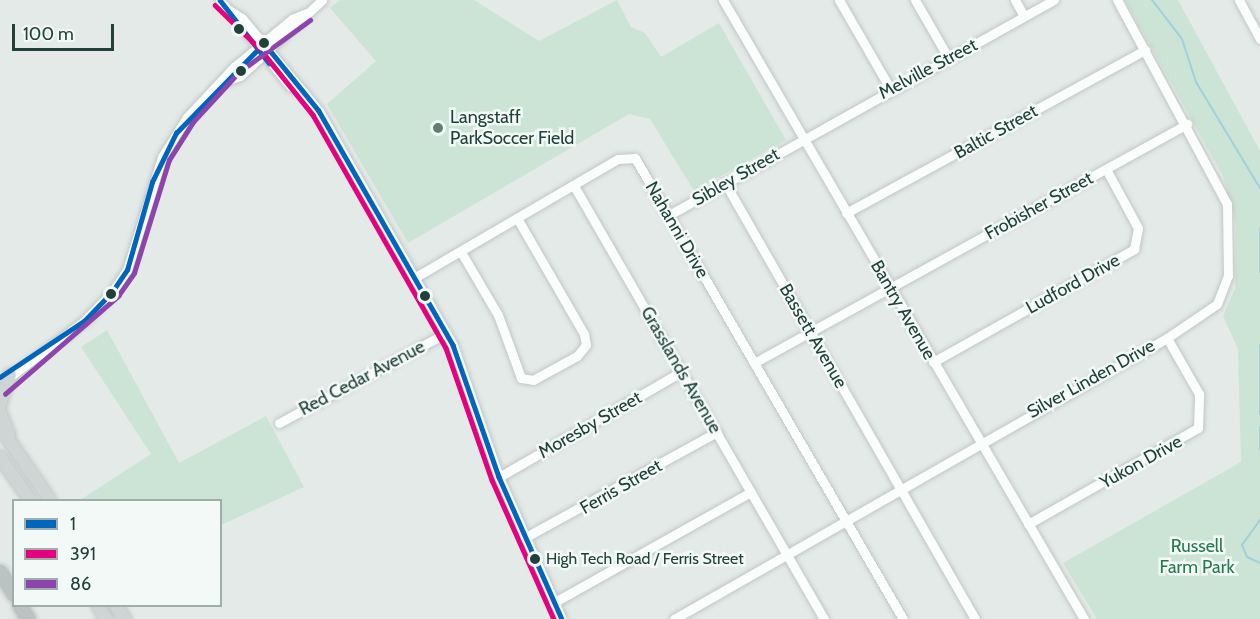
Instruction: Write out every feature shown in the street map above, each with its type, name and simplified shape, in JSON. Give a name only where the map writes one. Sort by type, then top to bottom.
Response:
[{"type":"main road","points":[[0,405],[5,376]]},
{"type":"main road","points":[[0,412],[14,447]]},
{"type":"main road","points":[[0,428],[49,499]]},
{"type":"main road","points":[[0,457],[29,499]]},
{"type":"street","points":[[220,0],[304,92],[446,333],[499,477],[524,538],[562,619]]},
{"type":"street","points":[[0,388],[5,376],[84,321],[112,292],[127,270],[162,157],[187,117],[322,0]]},
{"type":"street","name":"Bantry Avenue","points":[[723,0],[1084,619]]},
{"type":"street","points":[[839,0],[891,90]]},
{"type":"street","points":[[915,0],[949,59]]},
{"type":"street","points":[[1014,0],[1024,16]]},
{"type":"street","name":"Melville Street","points":[[803,139],[1053,0]]},
{"type":"street","name":"Silver Linden Drive","points":[[674,619],[901,489],[979,441],[1167,338],[1210,311],[1228,276],[1227,204],[1187,124],[1117,0]]},
{"type":"street","points":[[1239,0],[1260,39]]},
{"type":"street","name":"Baltic Street","points":[[846,213],[1145,50]]},
{"type":"street","name":"Frobisher Street","points":[[754,363],[1187,124]]},
{"type":"street","name":"Sibley Street","points":[[669,215],[803,139]]},
{"type":"street","name":"Nahanni Drive","points":[[414,278],[618,159],[635,158],[903,619]]},
{"type":"street","name":"Ludford Drive","points":[[933,362],[1134,249],[1138,228],[1106,169]]},
{"type":"street","name":"Bassett Avenue","points":[[725,183],[975,619]]},
{"type":"street","name":"Grasslands Avenue","points":[[574,186],[788,554],[821,618]]},
{"type":"street","points":[[461,252],[498,315],[521,378],[533,380],[577,356],[586,345],[584,334],[517,218]]},
{"type":"street","name":"Red Cedar Avenue","points":[[279,423],[446,333]]},
{"type":"street","name":"Yukon Drive","points":[[1028,524],[1198,428],[1199,394],[1167,338]]},
{"type":"street","name":"Moresby Street","points":[[499,477],[681,372]]},
{"type":"street","name":"Ferris Street","points":[[524,538],[717,432]]},
{"type":"street","points":[[553,603],[751,492]]},
{"type":"green space","points":[[340,0],[474,0],[539,41],[617,0],[631,27],[645,33],[661,57],[719,23],[786,140],[694,191],[650,119],[629,114],[408,243],[327,104],[376,61],[330,8]]},
{"type":"green space","name":"Russell Farm Park","points":[[1125,0],[1178,0],[1260,151],[1260,619],[1097,619],[1063,563],[1241,462],[1238,349],[1223,316],[1235,289],[1236,224],[1223,176]]},
{"type":"green space","points":[[107,330],[179,463],[266,416],[304,487],[222,525],[222,499],[82,499],[151,454],[81,347]]},
{"type":"waterway","points":[[1152,0],[1182,39],[1196,82],[1260,188]]},
{"type":"waterway","points":[[1260,228],[1260,272]]},
{"type":"waterway","points":[[1260,345],[1260,414]]},
{"type":"waterway","points":[[1260,427],[1260,449]]},
{"type":"waterway","points":[[1260,520],[1242,545],[1247,557],[1260,563]]},
{"type":"transit line","name":"1","points":[[220,0],[269,63]]},
{"type":"transit line","name":"391","points":[[215,5],[259,48]]},
{"type":"transit line","name":"86","points":[[5,394],[118,296],[134,273],[169,160],[193,122],[239,72],[310,20]]},
{"type":"transit line","name":"1","points":[[0,377],[84,321],[112,292],[127,270],[152,182],[176,133],[264,43],[319,111],[453,345],[499,477],[562,619]]},
{"type":"transit line","name":"391","points":[[265,55],[313,115],[446,348],[492,480],[554,619]]},
{"type":"place","name":"Langstaff ParkSoccer Field","points":[[438,128]]},
{"type":"place","name":"High Tech Road / Ferris Street","points":[[535,559]]}]
